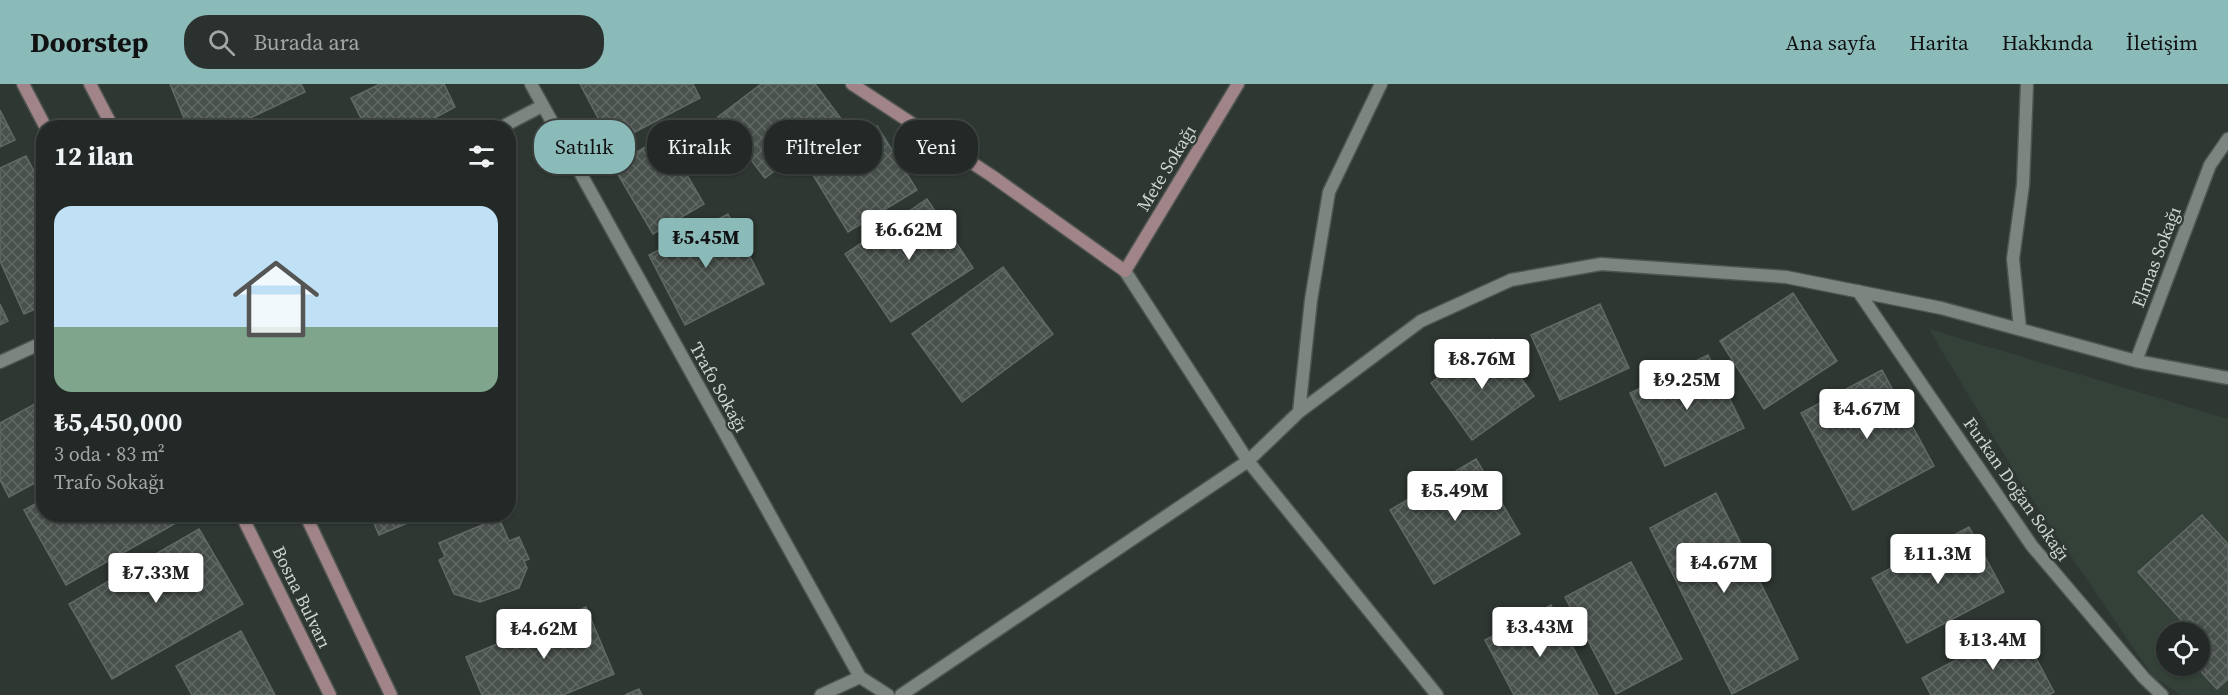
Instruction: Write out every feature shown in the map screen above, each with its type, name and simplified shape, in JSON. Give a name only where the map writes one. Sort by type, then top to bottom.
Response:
[{"type":"main road","points":[[23,84],[42,120]]},
{"type":"main road","points":[[90,84],[109,120]]},
{"type":"main road","points":[[852,84],[992,176],[1125,271]]},
{"type":"main road","name":"Mete Sokağı","points":[[1125,271],[1238,84]]},
{"type":"main road","name":"Bosna Bulvarı","points":[[245,522],[330,695]]},
{"type":"main road","name":"Bosna Bulvarı","points":[[309,522],[391,695]]},
{"type":"street","name":"Trafo Sokağı","points":[[531,84],[860,677],[888,695]]},
{"type":"street","points":[[1299,412],[1311,300],[1329,192],[1381,84]]},
{"type":"street","points":[[2020,329],[2013,259],[2023,185],[2027,84]]},
{"type":"street","points":[[515,120],[542,106]]},
{"type":"street","name":"Elmas Sokağı","points":[[2136,361],[2210,165],[2228,139]]},
{"type":"street","points":[[901,695],[1248,461],[1299,412],[1421,321],[1510,279],[1601,264],[1786,277],[1941,308],[2136,361],[2228,378]]},
{"type":"street","points":[[1125,271],[1248,461],[1437,695]]},
{"type":"street","name":"Furkan Doğan Sokağı","points":[[1858,291],[2032,546],[2144,678],[2162,695]]},
{"type":"street","points":[[0,362],[36,346]]},
{"type":"street","points":[[821,695],[860,677]]},
{"type":"shaded area","points":[[1929,329],[2228,419],[2228,695],[2181,695],[2153,677],[2020,481]]},
{"type":"building","points":[[170,84],[301,84],[305,92],[246,120],[185,120]]},
{"type":"building","points":[[380,84],[444,84],[455,107],[431,120],[362,120],[351,98]]},
{"type":"building","points":[[580,84],[693,84],[700,98],[658,120],[647,120],[647,126],[635,132],[635,120],[599,120]]},
{"type":"building","points":[[761,84],[815,84],[842,120],[764,120],[764,174],[770,174],[765,178],[752,161],[752,120],[720,120],[718,117]]},
{"type":"building","points":[[0,110],[15,140],[0,147]]},
{"type":"building","points":[[882,134],[894,153],[894,174],[907,174],[917,190],[848,232],[812,174],[882,174]]},
{"type":"building","points":[[647,146],[647,174],[686,174],[704,204],[653,234],[618,174],[635,174],[635,153]]},
{"type":"building","points":[[26,156],[36,175],[36,309],[24,314],[0,261],[0,168]]},
{"type":"building","points":[[927,199],[973,268],[891,322],[845,254]]},
{"type":"building","points":[[728,214],[764,284],[685,325],[649,255]]},
{"type":"building","points":[[1003,267],[1053,334],[962,402],[912,334]]},
{"type":"building","points":[[1793,293],[1837,361],[1764,409],[1720,341]]},
{"type":"building","points":[[0,304],[8,321],[0,325]]},
{"type":"building","points":[[1600,304],[1629,368],[1560,400],[1531,335]]},
{"type":"building","points":[[1493,339],[1534,396],[1472,440],[1431,383]]},
{"type":"building","points":[[1708,355],[1744,428],[1665,466],[1630,393]]},
{"type":"building","points":[[1882,370],[1934,466],[1853,510],[1801,413]]},
{"type":"building","points":[[36,403],[36,482],[9,497],[0,480],[0,423]]},
{"type":"building","points":[[1476,459],[1520,534],[1434,584],[1390,510]]},
{"type":"building","points":[[1716,493],[1798,659],[1732,694],[1650,528]]},
{"type":"building","points":[[36,503],[36,522],[178,522],[66,585],[24,510]]},
{"type":"building","points":[[2202,515],[2228,544],[2228,679],[2217,689],[2205,676],[2210,676],[2210,622],[2183,622],[2138,572]]},
{"type":"building","points":[[373,522],[410,522],[379,535]]},
{"type":"building","points":[[489,522],[501,522],[509,541],[519,537],[529,559],[524,561],[527,568],[519,588],[480,602],[454,594],[439,560],[445,557],[439,543]]},
{"type":"building","points":[[1969,527],[2004,592],[1907,643],[1872,578]]},
{"type":"building","points":[[199,529],[243,604],[112,679],[69,604]]},
{"type":"building","points":[[1631,562],[1682,659],[1616,694],[1565,597]]},
{"type":"building","points":[[1551,605],[1598,695],[1514,695],[1485,640]]},
{"type":"building","points":[[586,607],[614,674],[563,695],[482,695],[466,657]]},
{"type":"building","points":[[2019,626],[2054,692],[2049,695],[1931,695],[1922,678]]},
{"type":"building","points":[[241,631],[275,695],[192,695],[176,666]]},
{"type":"building","points":[[639,689],[642,695],[625,695]]}]
